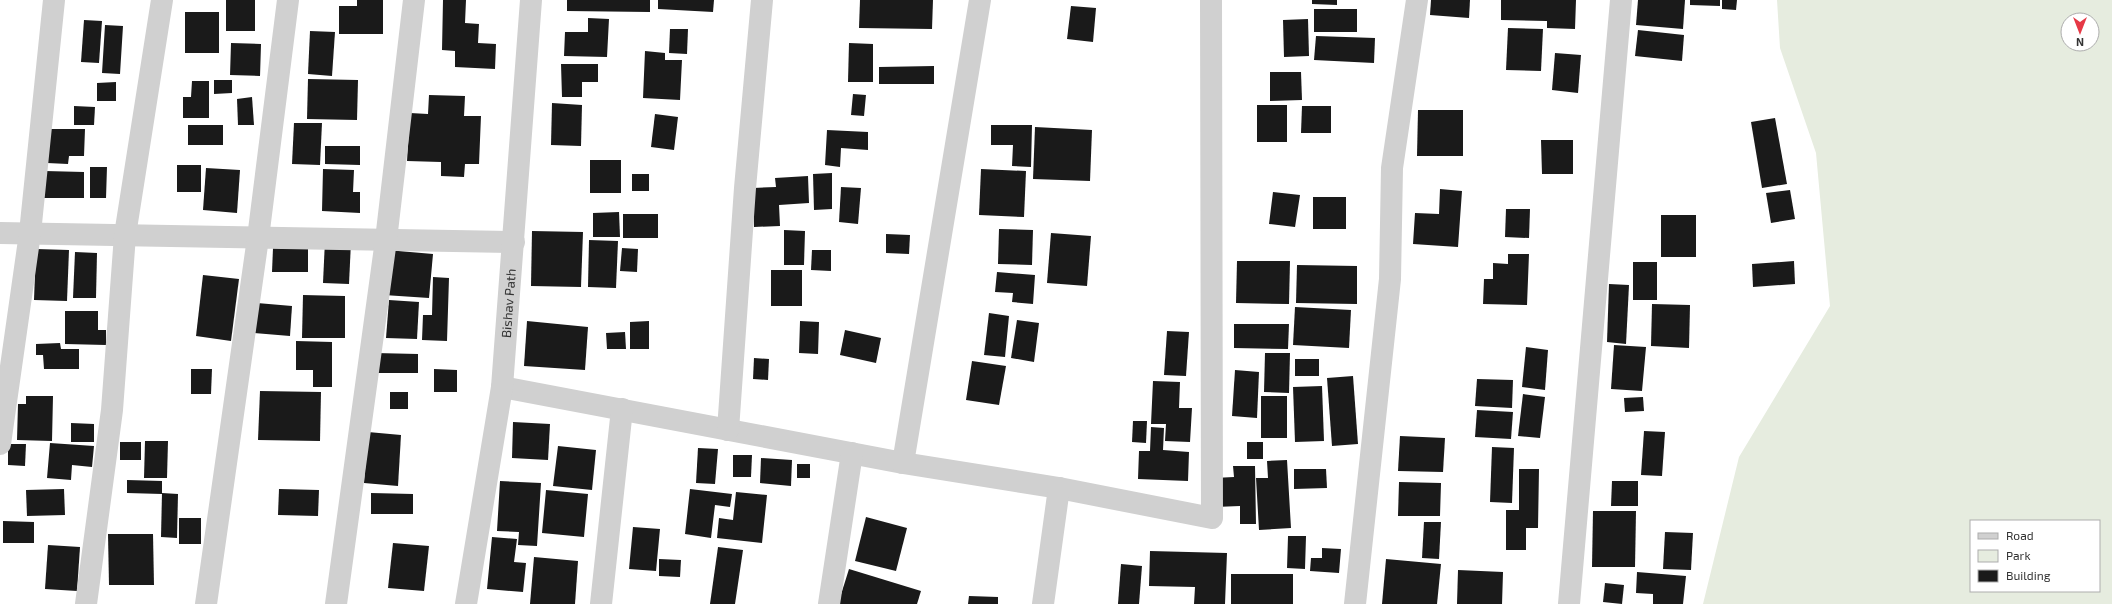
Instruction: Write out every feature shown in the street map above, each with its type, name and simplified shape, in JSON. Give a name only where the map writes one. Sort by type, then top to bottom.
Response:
[{"type":"street","points":[[0,444],[30,233],[54,0]]},
{"type":"street","points":[[86,604],[112,410],[125,235],[162,0]]},
{"type":"street","points":[[206,604],[258,238],[288,0]]},
{"type":"street","points":[[336,604],[386,240],[414,0]]},
{"type":"street","name":"Bishav Path","points":[[466,604],[502,387],[531,0]]},
{"type":"street","points":[[728,430],[745,188],[762,0]]},
{"type":"street","points":[[903,463],[980,0]]},
{"type":"street","points":[[502,387],[903,463],[1059,488],[1212,518],[1212,0]]},
{"type":"street","points":[[1355,604],[1390,280],[1392,168],[1417,0]]},
{"type":"street","points":[[1569,604],[1621,0]]},
{"type":"street","points":[[0,233],[514,242]]},
{"type":"street","points":[[601,604],[622,409]]},
{"type":"street","points":[[829,604],[852,453]]},
{"type":"street","points":[[1043,604],[1059,488]]},
{"type":"green space","points":[[1777,0],[2112,0],[2112,604],[1703,604],[1739,457],[1830,306],[1816,153],[1780,48]]},
{"type":"building","points":[[226,0],[255,0],[255,31],[226,31]]},
{"type":"building","points":[[357,0],[383,0],[383,34],[339,34],[339,6],[357,6]]},
{"type":"building","points":[[443,0],[466,0],[465,23],[479,24],[478,43],[496,44],[495,69],[455,67],[455,51],[442,50]]},
{"type":"building","points":[[567,0],[650,0],[650,12],[567,11]]},
{"type":"building","points":[[658,0],[714,0],[713,12],[658,9]]},
{"type":"building","points":[[860,0],[933,0],[932,29],[859,28]]},
{"type":"building","points":[[1312,0],[1337,0],[1337,5],[1312,4]]},
{"type":"building","points":[[1431,0],[1470,0],[1469,18],[1430,15]]},
{"type":"building","points":[[1501,0],[1576,0],[1575,29],[1547,28],[1547,21],[1501,20]]},
{"type":"building","points":[[1638,0],[1685,0],[1683,29],[1636,25]]},
{"type":"building","points":[[1690,0],[1720,0],[1720,6],[1690,5]]},
{"type":"building","points":[[1722,0],[1737,0],[1736,10],[1722,9]]},
{"type":"building","points":[[1071,6],[1096,8],[1093,42],[1067,39]]},
{"type":"building","points":[[1314,9],[1357,9],[1357,32],[1314,32]]},
{"type":"building","points":[[185,12],[219,12],[219,53],[185,53]]},
{"type":"building","points":[[588,18],[609,19],[607,57],[564,56],[565,32],[588,32]]},
{"type":"building","points":[[1308,19],[1309,56],[1284,57],[1283,20]]},
{"type":"building","points":[[84,20],[102,21],[99,63],[81,62]]},
{"type":"building","points":[[105,25],[123,26],[120,74],[102,73]]},
{"type":"building","points":[[1508,28],[1543,29],[1541,71],[1506,70]]},
{"type":"building","points":[[670,29],[688,29],[687,54],[669,53]]},
{"type":"building","points":[[1638,30],[1684,35],[1682,61],[1635,56]]},
{"type":"building","points":[[310,31],[335,32],[332,76],[308,74]]},
{"type":"building","points":[[1316,36],[1375,38],[1374,63],[1314,60]]},
{"type":"building","points":[[231,43],[261,44],[260,76],[230,75]]},
{"type":"building","points":[[849,43],[873,44],[873,82],[848,82]]},
{"type":"building","points":[[645,51],[665,53],[665,60],[682,60],[680,100],[643,98]]},
{"type":"building","points":[[1555,53],[1581,55],[1578,93],[1552,90]]},
{"type":"building","points":[[561,64],[598,64],[598,82],[582,82],[582,97],[562,97]]},
{"type":"building","points":[[934,66],[934,84],[879,84],[879,67]]},
{"type":"building","points":[[1270,72],[1301,72],[1302,100],[1270,101]]},
{"type":"building","points":[[308,79],[358,80],[357,120],[307,119]]},
{"type":"building","points":[[214,80],[232,80],[232,93],[214,94]]},
{"type":"building","points":[[192,81],[209,81],[209,118],[183,118],[183,97],[191,97]]},
{"type":"building","points":[[116,82],[116,101],[97,101],[97,83]]},
{"type":"building","points":[[853,94],[866,95],[864,116],[851,115]]},
{"type":"building","points":[[429,95],[465,96],[464,116],[481,116],[479,164],[465,164],[464,177],[441,176],[441,162],[407,161],[410,113],[428,114]]},
{"type":"building","points":[[252,97],[254,125],[238,125],[237,99]]},
{"type":"building","points":[[552,103],[582,105],[581,146],[551,145]]},
{"type":"building","points":[[1257,105],[1287,105],[1287,142],[1257,142]]},
{"type":"building","points":[[74,106],[95,107],[94,125],[74,125]]},
{"type":"building","points":[[1302,106],[1331,106],[1331,133],[1301,133]]},
{"type":"building","points":[[1418,110],[1463,110],[1463,156],[1417,156]]},
{"type":"building","points":[[655,114],[678,117],[674,150],[651,147]]},
{"type":"building","points":[[1775,118],[1787,184],[1762,188],[1751,122]]},
{"type":"building","points":[[294,123],[322,123],[320,165],[292,164]]},
{"type":"building","points":[[188,125],[223,125],[223,145],[188,145]]},
{"type":"building","points":[[991,125],[1032,125],[1031,167],[1012,166],[1013,145],[991,145]]},
{"type":"building","points":[[1035,127],[1092,130],[1090,181],[1033,179]]},
{"type":"building","points":[[47,129],[85,129],[84,156],[69,156],[68,164],[47,163]]},
{"type":"building","points":[[827,130],[868,132],[868,150],[841,148],[840,167],[825,165]]},
{"type":"building","points":[[1541,140],[1573,140],[1573,174],[1542,174]]},
{"type":"building","points":[[325,146],[360,146],[360,165],[325,164]]},
{"type":"building","points":[[590,160],[621,160],[621,193],[590,193]]},
{"type":"building","points":[[177,165],[201,165],[201,192],[177,192]]},
{"type":"building","points":[[90,167],[107,167],[106,198],[90,198]]},
{"type":"building","points":[[206,168],[240,170],[237,213],[203,210]]},
{"type":"building","points":[[323,169],[354,170],[353,192],[360,192],[360,213],[322,211]]},
{"type":"building","points":[[981,169],[1026,171],[1024,217],[979,215]]},
{"type":"building","points":[[45,171],[84,172],[84,198],[44,198]]},
{"type":"building","points":[[832,173],[832,209],[814,210],[813,174]]},
{"type":"building","points":[[632,174],[649,174],[649,191],[632,191]]},
{"type":"building","points":[[808,176],[809,203],[779,205],[780,226],[754,227],[753,188],[776,187],[775,178]]},
{"type":"building","points":[[841,187],[861,188],[858,224],[839,222]]},
{"type":"building","points":[[1440,189],[1462,191],[1458,247],[1413,244],[1415,213],[1439,214]]},
{"type":"building","points":[[1790,190],[1795,219],[1771,223],[1766,193]]},
{"type":"building","points":[[1273,192],[1300,195],[1295,227],[1269,224]]},
{"type":"building","points":[[1313,197],[1346,197],[1346,229],[1313,229]]},
{"type":"building","points":[[1506,209],[1530,209],[1529,238],[1505,237]]},
{"type":"building","points":[[619,212],[620,237],[593,237],[593,213]]},
{"type":"building","points":[[623,214],[658,214],[658,238],[623,238]]},
{"type":"building","points":[[1661,215],[1696,215],[1696,257],[1661,257]]},
{"type":"building","points":[[999,229],[1033,230],[1032,265],[998,264]]},
{"type":"building","points":[[784,230],[805,231],[804,265],[784,265]]},
{"type":"building","points":[[532,231],[583,232],[581,287],[531,286]]},
{"type":"building","points":[[1051,233],[1091,236],[1087,286],[1047,283]]},
{"type":"building","points":[[886,234],[910,235],[909,254],[886,253]]},
{"type":"building","points":[[325,240],[351,242],[349,284],[323,283]]},
{"type":"building","points":[[589,240],[618,241],[616,288],[588,287]]},
{"type":"building","points":[[273,248],[308,249],[308,272],[272,272]]},
{"type":"building","points":[[622,248],[638,249],[637,272],[620,271]]},
{"type":"building","points":[[36,249],[69,250],[67,301],[34,300]]},
{"type":"building","points":[[387,250],[433,254],[429,298],[384,295]]},
{"type":"building","points":[[812,250],[831,250],[831,271],[811,270]]},
{"type":"building","points":[[75,252],[97,253],[96,298],[73,298]]},
{"type":"building","points":[[1508,254],[1529,254],[1527,305],[1483,304],[1484,279],[1493,279],[1493,263],[1508,264]]},
{"type":"building","points":[[1237,261],[1290,261],[1289,304],[1236,303]]},
{"type":"building","points":[[1794,261],[1795,284],[1753,287],[1752,264]]},
{"type":"building","points":[[1633,262],[1657,262],[1657,300],[1633,300]]},
{"type":"building","points":[[1297,265],[1357,266],[1357,304],[1296,303]]},
{"type":"building","points":[[771,270],[802,270],[802,306],[771,306]]},
{"type":"building","points":[[997,272],[1035,275],[1033,304],[1012,302],[1013,293],[995,292]]},
{"type":"building","points":[[203,275],[239,279],[231,341],[196,336]]},
{"type":"building","points":[[433,277],[449,278],[447,341],[422,340],[423,315],[432,315]]},
{"type":"building","points":[[1609,284],[1629,285],[1626,344],[1607,342]]},
{"type":"building","points":[[303,295],[345,296],[345,338],[302,338]]},
{"type":"building","points":[[389,300],[419,302],[417,339],[386,338]]},
{"type":"building","points":[[257,303],[292,306],[290,336],[254,333]]},
{"type":"building","points":[[1652,304],[1690,305],[1689,348],[1651,346]]},
{"type":"building","points":[[1295,307],[1351,310],[1349,348],[1293,345]]},
{"type":"building","points":[[65,311],[98,311],[98,330],[106,330],[106,345],[65,344]]},
{"type":"building","points":[[989,313],[1009,316],[1005,357],[984,355]]},
{"type":"building","points":[[1017,320],[1039,323],[1034,362],[1011,358]]},
{"type":"building","points":[[527,321],[588,327],[585,370],[524,366]]},
{"type":"building","points":[[649,321],[649,349],[630,349],[630,322]]},
{"type":"building","points":[[800,321],[819,322],[818,354],[799,353]]},
{"type":"building","points":[[1234,324],[1289,324],[1288,349],[1234,348]]},
{"type":"building","points":[[845,330],[881,338],[876,363],[840,355]]},
{"type":"building","points":[[1167,331],[1189,332],[1186,376],[1164,375]]},
{"type":"building","points":[[625,332],[626,349],[607,349],[606,333]]},
{"type":"building","points":[[296,341],[332,342],[332,387],[313,387],[313,370],[296,370]]},
{"type":"building","points":[[60,343],[61,349],[79,349],[79,369],[44,369],[43,355],[36,355],[36,344]]},
{"type":"building","points":[[1614,345],[1646,347],[1642,391],[1611,389]]},
{"type":"building","points":[[1526,347],[1548,350],[1545,390],[1522,387]]},
{"type":"building","points":[[375,353],[418,354],[418,373],[374,373]]},
{"type":"building","points":[[1265,353],[1290,353],[1289,393],[1264,392]]},
{"type":"building","points":[[754,358],[769,359],[768,380],[753,379]]},
{"type":"building","points":[[1295,359],[1319,359],[1319,376],[1295,376]]},
{"type":"building","points":[[972,361],[1006,366],[999,405],[966,400]]},
{"type":"building","points":[[191,369],[212,369],[211,394],[191,394]]},
{"type":"building","points":[[434,369],[457,370],[457,392],[434,392]]},
{"type":"building","points":[[1235,370],[1259,372],[1257,418],[1232,416]]},
{"type":"building","points":[[1353,376],[1358,444],[1332,446],[1327,378]]},
{"type":"building","points":[[1477,379],[1513,380],[1512,408],[1475,406]]},
{"type":"building","points":[[1153,381],[1180,382],[1179,408],[1192,408],[1190,442],[1165,441],[1166,424],[1151,424]]},
{"type":"building","points":[[1322,386],[1324,441],[1295,442],[1293,387]]},
{"type":"building","points":[[260,391],[321,392],[320,441],[258,440]]},
{"type":"building","points":[[390,392],[408,392],[408,409],[390,409]]},
{"type":"building","points":[[1523,394],[1545,397],[1540,438],[1518,436]]},
{"type":"building","points":[[26,396],[53,396],[52,441],[17,440],[18,404],[26,404]]},
{"type":"building","points":[[1261,396],[1287,396],[1287,438],[1261,438]]},
{"type":"building","points":[[1643,397],[1644,411],[1625,412],[1624,398]]},
{"type":"building","points":[[1477,410],[1513,412],[1511,439],[1475,437]]},
{"type":"building","points":[[1133,421],[1147,421],[1146,443],[1132,442]]},
{"type":"building","points":[[513,422],[550,424],[548,460],[512,458]]},
{"type":"building","points":[[71,423],[94,424],[94,442],[71,442]]},
{"type":"building","points":[[1151,427],[1164,428],[1163,450],[1189,452],[1188,481],[1138,479],[1139,451],[1150,451]]},
{"type":"building","points":[[1644,431],[1665,432],[1662,476],[1641,475]]},
{"type":"building","points":[[368,432],[401,435],[398,486],[364,483]]},
{"type":"building","points":[[1400,436],[1445,438],[1443,472],[1398,471]]},
{"type":"building","points":[[145,441],[168,441],[167,478],[144,478]]},
{"type":"building","points":[[120,442],[141,442],[141,460],[120,460]]},
{"type":"building","points":[[1247,442],[1263,442],[1263,459],[1247,459]]},
{"type":"building","points":[[50,443],[94,446],[92,467],[72,465],[71,480],[47,478]]},
{"type":"building","points":[[8,444],[26,444],[25,466],[8,465]]},
{"type":"building","points":[[558,446],[596,450],[592,490],[553,486]]},
{"type":"building","points":[[1492,447],[1514,448],[1512,503],[1490,502]]},
{"type":"building","points":[[698,448],[718,449],[715,484],[696,483]]},
{"type":"building","points":[[733,455],[752,455],[751,477],[733,477]]},
{"type":"building","points":[[761,458],[792,460],[791,486],[760,483]]},
{"type":"building","points":[[1287,460],[1291,528],[1259,530],[1256,478],[1268,478],[1267,461]]},
{"type":"building","points":[[797,464],[810,464],[810,478],[797,478]]},
{"type":"building","points":[[1233,466],[1255,466],[1256,524],[1240,524],[1240,506],[1215,507],[1214,478],[1234,477]]},
{"type":"building","points":[[1294,469],[1326,469],[1327,488],[1294,489]]},
{"type":"building","points":[[1519,469],[1539,469],[1538,528],[1526,528],[1526,550],[1506,550],[1506,510],[1519,510]]},
{"type":"building","points":[[127,480],[162,481],[162,494],[127,493]]},
{"type":"building","points":[[500,481],[541,483],[537,546],[518,545],[519,532],[497,531]]},
{"type":"building","points":[[1612,481],[1638,481],[1638,506],[1611,506]]},
{"type":"building","points":[[1399,482],[1441,483],[1440,516],[1398,516]]},
{"type":"building","points":[[64,489],[65,515],[27,516],[26,490]]},
{"type":"building","points":[[279,489],[319,490],[318,516],[278,515]]},
{"type":"building","points":[[690,489],[732,494],[730,507],[715,505],[711,538],[685,534]]},
{"type":"building","points":[[546,490],[588,494],[584,537],[542,533]]},
{"type":"building","points":[[736,492],[767,495],[762,543],[717,538],[719,518],[733,520]]},
{"type":"building","points":[[162,493],[178,494],[177,538],[161,537]]},
{"type":"building","points":[[371,493],[413,494],[413,514],[371,514]]},
{"type":"building","points":[[1593,511],[1636,511],[1635,567],[1592,567]]},
{"type":"building","points":[[866,517],[907,528],[896,571],[855,561]]},
{"type":"building","points":[[179,518],[201,518],[201,544],[179,544]]},
{"type":"building","points":[[3,521],[34,522],[34,543],[3,543]]},
{"type":"building","points":[[1424,522],[1441,522],[1439,559],[1422,558]]},
{"type":"building","points":[[633,527],[660,529],[656,571],[629,569]]},
{"type":"building","points":[[1665,532],[1693,533],[1691,570],[1663,569]]},
{"type":"building","points":[[108,534],[153,534],[154,585],[109,585]]},
{"type":"building","points":[[1288,536],[1306,536],[1305,569],[1287,568]]},
{"type":"building","points":[[492,537],[517,539],[514,562],[526,563],[523,592],[487,589]]},
{"type":"building","points":[[393,543],[429,546],[424,591],[388,588]]},
{"type":"building","points":[[48,545],[80,547],[77,591],[45,589]]},
{"type":"building","points":[[718,547],[743,550],[735,604],[710,604]]},
{"type":"building","points":[[1322,548],[1341,549],[1339,573],[1310,571],[1311,558],[1322,558]]},
{"type":"building","points":[[1150,551],[1227,553],[1225,604],[1194,604],[1195,587],[1149,586]]},
{"type":"building","points":[[534,557],[578,561],[575,604],[530,604]]},
{"type":"building","points":[[659,559],[681,560],[680,577],[659,576]]},
{"type":"building","points":[[1386,559],[1441,564],[1437,604],[1382,604]]},
{"type":"building","points":[[1121,564],[1142,566],[1139,604],[1118,604]]},
{"type":"building","points":[[849,569],[921,591],[917,604],[838,604]]},
{"type":"building","points":[[1458,570],[1503,572],[1502,604],[1457,604]]},
{"type":"building","points":[[1637,572],[1686,576],[1683,604],[1653,604],[1653,594],[1636,593]]},
{"type":"building","points":[[1231,574],[1293,574],[1293,604],[1231,604]]},
{"type":"building","points":[[1605,583],[1624,585],[1622,604],[1603,602]]},
{"type":"building","points":[[969,596],[998,597],[998,604],[968,604]]}]
